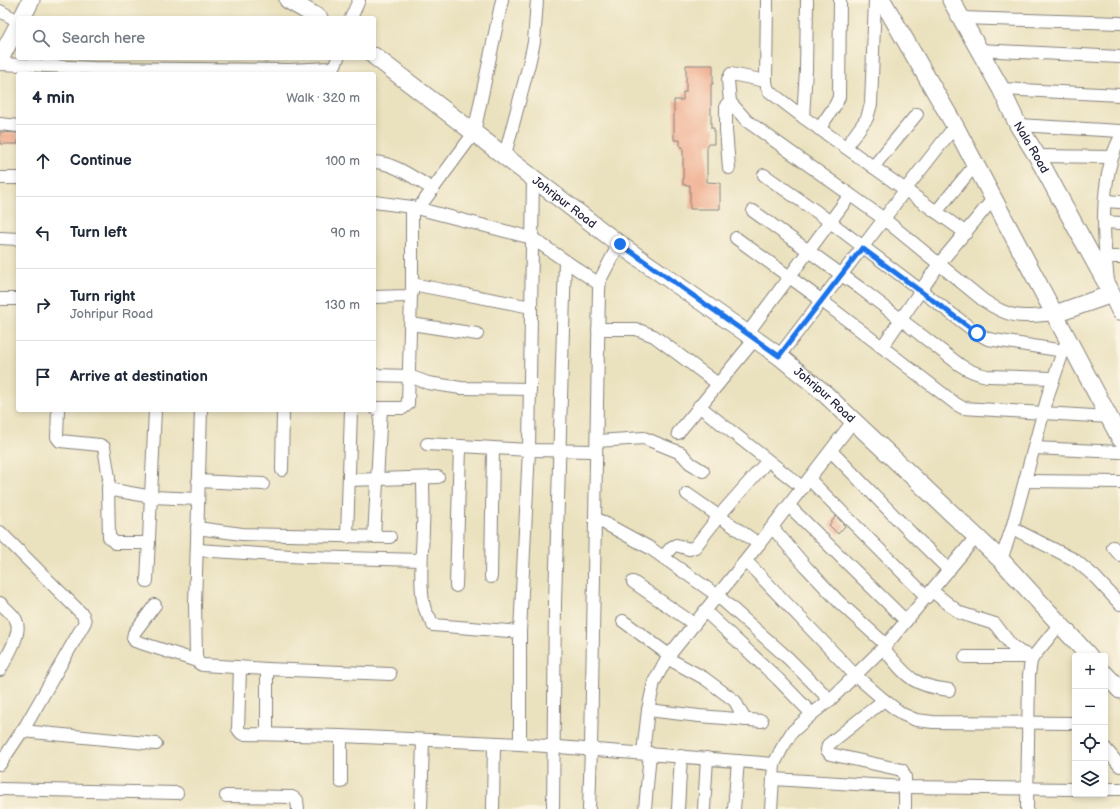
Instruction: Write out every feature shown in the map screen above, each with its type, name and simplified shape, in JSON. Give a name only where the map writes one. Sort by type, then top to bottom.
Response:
[{"type":"street","points":[[23,16],[31,0]]},
{"type":"street","points":[[288,0],[316,16]]},
{"type":"street","points":[[352,16],[359,0]]},
{"type":"street","points":[[374,537],[377,479],[377,408],[399,408],[406,406],[409,400],[415,208],[433,189],[474,133],[502,0]]},
{"type":"street","points":[[505,155],[534,42],[537,0]]},
{"type":"street","points":[[767,0],[766,81],[767,87],[773,95],[803,118],[966,233]]},
{"type":"street","points":[[803,118],[806,70],[807,0]]},
{"type":"street","points":[[819,128],[836,104],[839,97],[840,0]]},
{"type":"street","points":[[846,147],[867,118],[870,104],[875,0]]},
{"type":"street","points":[[882,0],[955,126],[993,199],[1062,312],[1065,344],[1043,414],[1012,528],[1001,560]]},
{"type":"street","name":"Nala Road","points":[[951,0],[1001,89],[1018,125],[1037,156],[1120,312]]},
{"type":"street","points":[[0,11],[16,20]]},
{"type":"street","points":[[962,18],[1120,23]]},
{"type":"street","points":[[0,59],[16,29]]},
{"type":"street","points":[[979,50],[1120,57]]},
{"type":"street","name":"Johripur Road","points":[[376,58],[620,244],[779,356],[823,392],[1001,560],[1086,653]]},
{"type":"street","points":[[0,64],[94,68],[315,72],[330,68],[335,65],[337,60]]},
{"type":"street","points":[[766,81],[731,74],[728,80],[730,102],[746,121],[884,219],[994,308],[1008,314],[1022,317],[1062,312],[1111,294],[1106,257],[1105,201],[1114,172],[1112,157],[1119,142]]},
{"type":"street","points":[[1001,89],[1120,95]]},
{"type":"street","points":[[729,168],[726,105],[730,102]]},
{"type":"street","points":[[873,167],[917,114]]},
{"type":"street","points":[[0,124],[16,126]]},
{"type":"street","points":[[1018,125],[1120,131]]},
{"type":"street","points":[[779,356],[955,126]]},
{"type":"street","points":[[1037,156],[1112,157]]},
{"type":"street","points":[[376,162],[400,170],[433,189]]},
{"type":"street","points":[[936,212],[975,165]]},
{"type":"street","points":[[764,175],[830,222],[862,248],[977,333],[988,339],[1065,344]]},
{"type":"street","points":[[520,744],[520,632],[529,450],[533,177]]},
{"type":"street","points":[[0,178],[16,178]]},
{"type":"street","points":[[678,433],[718,384],[808,250],[850,195]]},
{"type":"street","points":[[882,347],[939,264],[993,199]]},
{"type":"street","points":[[1105,201],[1120,202]]},
{"type":"street","points":[[376,202],[415,208],[532,238],[599,284]]},
{"type":"street","points":[[753,210],[842,274],[960,365],[977,374],[988,376],[1054,378]]},
{"type":"street","points":[[1105,222],[1120,223]]},
{"type":"street","points":[[0,238],[16,239]]},
{"type":"street","points":[[736,238],[790,276],[963,408],[1109,417]]},
{"type":"street","points":[[589,809],[599,284],[620,244]]},
{"type":"street","points":[[1106,257],[1120,258]]},
{"type":"street","points":[[553,809],[555,602],[565,261]]},
{"type":"street","points":[[412,290],[531,307]]},
{"type":"street","points":[[376,297],[407,296],[412,290]]},
{"type":"street","points":[[0,299],[16,299]]},
{"type":"street","points":[[411,324],[477,334]]},
{"type":"street","points":[[598,329],[636,329],[654,336],[718,384]]},
{"type":"street","points":[[1065,344],[1120,438]]},
{"type":"street","points":[[376,375],[409,376],[428,383],[461,388],[530,389]]},
{"type":"street","points":[[700,406],[806,483],[929,594],[960,613],[995,624],[1011,645],[1020,652],[1033,657]]},
{"type":"street","points":[[58,412],[57,437],[60,441],[100,445],[104,447],[109,478],[109,537],[115,543],[149,543]]},
{"type":"street","points":[[147,581],[155,412]]},
{"type":"street","points":[[197,661],[195,605],[201,412]]},
{"type":"street","points":[[282,470],[283,412]]},
{"type":"street","points":[[347,537],[351,412]]},
{"type":"street","points":[[645,809],[648,710],[654,682],[668,657],[746,561],[854,420]]},
{"type":"street","points":[[427,444],[460,447],[560,451],[644,438],[681,453],[690,463],[703,471]]},
{"type":"street","points":[[456,586],[460,447]]},
{"type":"street","points":[[491,577],[493,448]]},
{"type":"street","points":[[1034,448],[1120,452]]},
{"type":"street","points":[[831,450],[949,570]]},
{"type":"street","points":[[663,557],[672,547],[676,545],[689,549],[695,547],[719,516],[763,466]]},
{"type":"street","points":[[349,480],[438,477]]},
{"type":"street","points":[[423,478],[421,560],[423,604],[426,614],[431,622],[520,632]]},
{"type":"street","points":[[198,481],[263,484]]},
{"type":"street","points":[[1024,481],[1120,482]]},
{"type":"street","points":[[108,489],[152,497],[198,499]]},
{"type":"street","points":[[687,494],[759,544]]},
{"type":"street","points":[[789,506],[906,621]]},
{"type":"street","points":[[595,518],[635,539],[718,596],[789,659],[830,700]]},
{"type":"street","points":[[772,527],[806,567],[884,646],[906,675],[922,685],[949,690]]},
{"type":"street","points":[[197,528],[242,534],[390,537]]},
{"type":"street","points":[[1012,528],[1075,560],[1094,576],[1120,604]]},
{"type":"street","points":[[0,532],[83,616],[85,622],[22,731],[4,748],[0,764]]},
{"type":"street","points":[[771,809],[774,764],[792,732],[830,700],[884,646],[976,537]]},
{"type":"street","points":[[197,550],[306,557],[421,560]]},
{"type":"street","points":[[746,561],[855,675],[902,714],[916,720],[933,722],[1072,723]]},
{"type":"street","points":[[633,582],[694,624]]},
{"type":"street","points":[[0,603],[17,621],[18,630],[0,670]]},
{"type":"street","points":[[155,604],[134,633],[133,638],[135,641],[197,661],[203,665],[268,670],[390,674]]},
{"type":"street","points":[[705,611],[778,679],[812,714]]},
{"type":"street","points":[[623,621],[668,657],[704,678],[735,701],[745,720]]},
{"type":"street","points":[[1027,809],[1030,668],[1033,657],[1060,624]]},
{"type":"street","points":[[965,657],[1033,657]]},
{"type":"street","points":[[240,668],[239,732],[244,734],[494,742],[591,748],[774,764]]},
{"type":"street","points":[[267,734],[268,670]]},
{"type":"street","points":[[1108,677],[1120,690]]},
{"type":"street","points":[[884,700],[828,745],[827,750],[830,754],[898,768],[904,773],[905,809]]},
{"type":"street","points":[[648,710],[762,721]]},
{"type":"street","points":[[22,731],[156,744]]},
{"type":"street","points":[[341,736],[341,782]]},
{"type":"street","points":[[420,809],[423,740]]},
{"type":"street","points":[[493,809],[494,742]]},
{"type":"street","points":[[1108,752],[1120,766]]},
{"type":"street","points":[[678,809],[681,756]]},
{"type":"street","points":[[704,809],[708,758]]},
{"type":"street","points":[[734,809],[738,761]]},
{"type":"street","points":[[773,779],[905,787],[1072,789]]},
{"type":"street","points":[[0,789],[177,793]]},
{"type":"street","points":[[1108,789],[1120,789]]},
{"type":"street","points":[[226,796],[292,797],[297,800],[298,809]]},
{"type":"building","points":[[686,65],[713,65],[713,84],[711,84],[711,128],[714,128],[714,144],[707,144],[707,182],[720,183],[720,209],[690,209],[690,185],[683,185],[683,147],[680,147],[680,140],[674,140],[674,100],[683,100],[683,92],[686,92]]},
{"type":"building","points":[[0,132],[16,133],[16,144],[0,144]]},
{"type":"building","points":[[836,516],[845,526],[838,534],[829,525]]},
{"type":"route","points":[[620,244],[779,356],[862,248],[977,333]]}]
